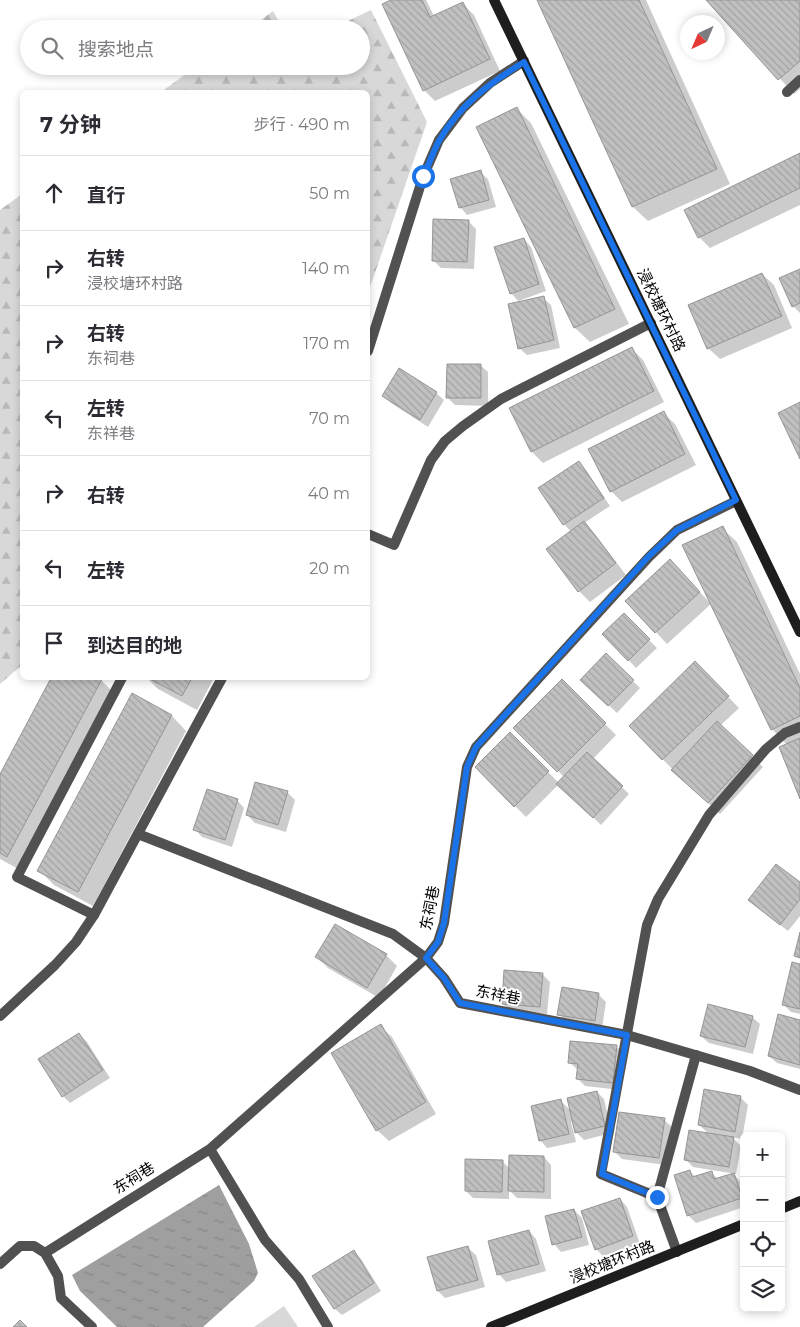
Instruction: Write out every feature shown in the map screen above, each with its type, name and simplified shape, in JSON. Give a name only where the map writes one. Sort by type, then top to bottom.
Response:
[{"type":"street","name":"浸校塘环村路","points":[[494,0],[800,632]]},
{"type":"street","points":[[370,345],[423,176],[439,140],[462,108],[490,83],[524,62]]},
{"type":"street","points":[[787,92],[800,80]]},
{"type":"street","points":[[370,535],[394,545],[431,460],[445,441],[463,426],[501,399],[651,323]]},
{"type":"street","name":"东祠巷","points":[[45,1253],[210,1149],[426,958],[438,942],[444,923],[467,767],[476,747],[649,556],[677,530],[736,500]]},
{"type":"street","points":[[94,915],[17,877],[121,680]]},
{"type":"street","points":[[0,1016],[55,965],[76,942],[94,915],[221,680]]},
{"type":"street","points":[[657,1197],[602,1174],[647,925],[658,899],[709,815],[766,749],[785,734],[800,727]]},
{"type":"street","name":"东祥巷","points":[[138,834],[393,934],[426,958],[444,978],[460,1003],[627,1035],[750,1071],[800,1090]]},
{"type":"street","points":[[677,1252],[657,1197],[696,1055]]},
{"type":"street","points":[[210,1149],[265,1240],[299,1279],[328,1327]]},
{"type":"street","points":[[785,1207],[800,1201]]},
{"type":"street","name":"浸校塘环村路","points":[[491,1327],[740,1226]]},
{"type":"street","points":[[0,1264],[20,1246],[34,1246],[45,1253],[58,1276],[61,1298],[92,1327]]},
{"type":"green space","points":[[371,10],[427,122],[370,287],[370,90],[164,90],[185,75],[370,75],[370,20],[350,20]]},
{"type":"green space","points":[[273,11],[278,20],[261,20]]},
{"type":"green space","points":[[20,195],[20,667],[0,684],[0,210]]},
{"type":"green space","points":[[284,1306],[298,1327],[254,1327]]},
{"type":"water","points":[[219,1185],[249,1244],[258,1273],[254,1281],[203,1327],[117,1327],[80,1291],[72,1275]]},
{"type":"building","points":[[391,0],[422,0],[430,17],[463,2],[490,59],[423,91],[382,4]]},
{"type":"building","points":[[537,0],[639,0],[717,169],[632,207]]},
{"type":"building","points":[[706,0],[800,0],[800,61],[778,80],[725,21],[725,15],[720,15]]},
{"type":"building","points":[[517,107],[615,309],[574,328],[476,127]]},
{"type":"building","points":[[800,153],[800,188],[698,238],[684,210]]},
{"type":"building","points":[[481,170],[489,200],[459,208],[450,179]]},
{"type":"building","points":[[433,219],[469,220],[467,262],[432,261]]},
{"type":"building","points":[[524,238],[539,284],[510,294],[494,247]]},
{"type":"building","points":[[800,269],[800,303],[792,307],[779,278]]},
{"type":"building","points":[[762,273],[782,316],[707,349],[688,305]]},
{"type":"building","points":[[544,296],[554,340],[518,349],[508,304]]},
{"type":"building","points":[[632,347],[654,391],[531,452],[509,408]]},
{"type":"building","points":[[447,364],[481,364],[481,398],[446,398]]},
{"type":"building","points":[[399,368],[437,392],[420,420],[382,396]]},
{"type":"building","points":[[800,402],[800,459],[778,413]]},
{"type":"building","points":[[664,411],[685,454],[610,492],[588,449]]},
{"type":"building","points":[[579,461],[604,498],[563,525],[538,488]]},
{"type":"building","points":[[584,521],[616,563],[578,592],[546,549]]},
{"type":"building","points":[[723,526],[800,688],[800,716],[771,730],[682,545]]},
{"type":"building","points":[[670,559],[700,592],[655,633],[625,601]]},
{"type":"building","points":[[624,613],[650,639],[628,661],[602,634]]},
{"type":"building","points":[[606,653],[634,680],[608,706],[580,680]]},
{"type":"building","points":[[695,661],[729,696],[662,760],[629,726]]},
{"type":"building","points":[[562,679],[606,723],[557,772],[513,728]]},
{"type":"building","points":[[50,680],[101,680],[7,857],[0,853],[0,774]]},
{"type":"building","points":[[152,680],[191,680],[182,696]]},
{"type":"building","points":[[132,693],[172,715],[78,892],[37,871]]},
{"type":"building","points":[[717,721],[753,755],[708,803],[671,770]]},
{"type":"building","points":[[510,732],[549,771],[514,807],[475,767]]},
{"type":"building","points":[[800,738],[800,799],[779,747]]},
{"type":"building","points":[[587,752],[623,786],[593,818],[556,784]]},
{"type":"building","points":[[255,782],[288,791],[278,825],[246,815]]},
{"type":"building","points":[[207,789],[238,799],[225,840],[193,830]]},
{"type":"building","points":[[776,864],[800,882],[800,899],[780,925],[748,900]]},
{"type":"building","points":[[335,924],[387,954],[367,988],[315,957]]},
{"type":"building","points":[[800,932],[800,958],[794,956]]},
{"type":"building","points":[[792,962],[800,964],[800,1009],[782,1005]]},
{"type":"building","points":[[504,970],[543,973],[540,1007],[502,1004]]},
{"type":"building","points":[[562,987],[599,993],[595,1021],[557,1015]]},
{"type":"building","points":[[708,1004],[753,1016],[745,1047],[700,1036]]},
{"type":"building","points":[[778,1014],[800,1020],[800,1065],[768,1056]]},
{"type":"building","points":[[381,1024],[426,1102],[376,1131],[331,1053]]},
{"type":"building","points":[[79,1033],[103,1070],[62,1097],[38,1059]]},
{"type":"building","points":[[570,1041],[617,1045],[613,1083],[576,1079],[578,1064],[568,1063]]},
{"type":"building","points":[[704,1089],[741,1096],[735,1132],[698,1125]]},
{"type":"building","points":[[597,1091],[605,1126],[575,1133],[567,1098]]},
{"type":"building","points":[[561,1099],[569,1134],[539,1141],[531,1106]]},
{"type":"building","points":[[619,1112],[665,1118],[659,1158],[613,1152]]},
{"type":"building","points":[[689,1130],[734,1137],[729,1167],[684,1160]]},
{"type":"building","points":[[509,1155],[544,1156],[544,1192],[508,1191]]},
{"type":"building","points":[[465,1159],[503,1160],[502,1192],[465,1191]]},
{"type":"building","points":[[690,1170],[692,1177],[712,1171],[714,1179],[734,1173],[740,1192],[740,1199],[687,1216],[674,1175]]},
{"type":"building","points":[[620,1198],[633,1236],[595,1250],[581,1211]]},
{"type":"building","points":[[574,1209],[582,1237],[552,1245],[545,1216]]},
{"type":"building","points":[[529,1230],[539,1264],[497,1275],[488,1241]]},
{"type":"building","points":[[468,1246],[478,1280],[437,1291],[427,1257]]},
{"type":"building","points":[[354,1250],[374,1283],[334,1309],[312,1276]]},
{"type":"building","points":[[20,1320],[27,1327],[13,1327]]},
{"type":"route","points":[[423,176],[439,140],[462,108],[490,83],[524,62],[736,500],[677,530],[649,556],[476,747],[467,767],[444,923],[438,942],[426,958],[444,978],[460,1003],[627,1035],[602,1174],[657,1197]]}]
